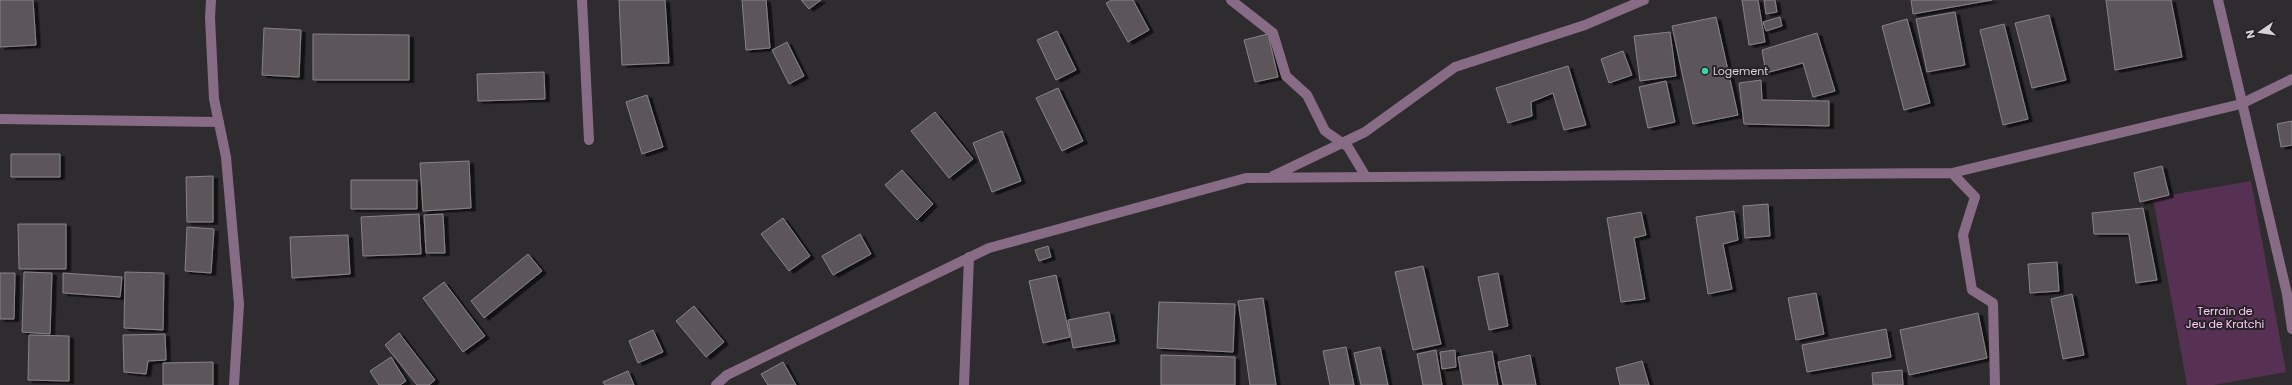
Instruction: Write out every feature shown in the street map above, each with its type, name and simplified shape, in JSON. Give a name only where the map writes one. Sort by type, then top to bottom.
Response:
[{"type":"street","points":[[211,0],[210,18],[214,99],[226,157],[239,304],[234,385]]},
{"type":"street","points":[[582,0],[589,140]]},
{"type":"street","points":[[1231,0],[1273,33],[1286,76],[1307,95],[1325,131],[1348,147],[1366,177]]},
{"type":"street","points":[[1269,177],[1365,132],[1455,67],[1585,25],[1644,0]]},
{"type":"street","points":[[2218,0],[2286,294],[2292,329]]},
{"type":"street","points":[[716,385],[727,375],[989,248],[1246,178],[1952,173],[2241,104],[2292,79]]},
{"type":"street","points":[[0,119],[219,122]]},
{"type":"street","points":[[1952,173],[1975,197],[1964,235],[1972,290],[1993,303],[1995,385]]},
{"type":"street","points":[[964,385],[969,258]]},
{"type":"green space","name":"Terrain de Jeu de Kratchi","points":[[2251,181],[2286,372],[2214,385],[2187,385],[2153,198]]},
{"type":"building","points":[[0,0],[33,0],[36,45],[0,47]]},
{"type":"building","points":[[619,0],[665,0],[669,63],[622,65]]},
{"type":"building","points":[[742,0],[766,0],[770,48],[746,50]]},
{"type":"building","points":[[801,0],[821,0],[809,9]]},
{"type":"building","points":[[1112,0],[1133,0],[1149,30],[1128,42],[1106,3]]},
{"type":"building","points":[[1742,0],[1758,0],[1765,42],[1749,45]]},
{"type":"building","points":[[1764,0],[1775,0],[1777,12],[1766,14]]},
{"type":"building","points":[[1911,0],[1992,0],[1913,14]]},
{"type":"building","points":[[2106,0],[2171,0],[2182,57],[2115,70]]},
{"type":"building","points":[[1955,12],[1965,65],[1927,72],[1916,19]]},
{"type":"building","points":[[2049,15],[2066,80],[2032,88],[2015,23]]},
{"type":"building","name":"Logement","points":[[1716,17],[1738,115],[1693,124],[1672,26]]},
{"type":"building","points":[[1780,17],[1782,26],[1766,31],[1763,22]]},
{"type":"building","points":[[1907,19],[1930,103],[1904,110],[1882,26]]},
{"type":"building","points":[[2004,24],[2028,119],[2003,125],[1980,30]]},
{"type":"building","points":[[264,28],[301,30],[299,77],[262,75]]},
{"type":"building","points":[[1057,31],[1076,70],[1056,80],[1037,40]]},
{"type":"building","points":[[1670,32],[1676,76],[1640,81],[1634,36]]},
{"type":"building","points":[[1817,33],[1835,91],[1813,97],[1803,63],[1766,73],[1762,50]]},
{"type":"building","points":[[313,34],[409,35],[409,80],[313,80]]},
{"type":"building","points":[[1268,34],[1278,77],[1255,82],[1244,40]]},
{"type":"building","points":[[787,42],[804,76],[789,84],[772,50]]},
{"type":"building","points":[[1623,51],[1632,75],[1609,83],[1601,59]]},
{"type":"building","points":[[1568,66],[1586,125],[1564,130],[1553,93],[1531,102],[1532,116],[1508,123],[1496,88]]},
{"type":"building","points":[[544,72],[545,99],[478,101],[477,74]]},
{"type":"building","points":[[1761,80],[1762,100],[1829,101],[1829,126],[1744,124],[1739,83]]},
{"type":"building","points":[[1666,81],[1675,122],[1648,128],[1639,87]]},
{"type":"building","points":[[1058,88],[1083,141],[1062,151],[1036,98]]},
{"type":"building","points":[[647,95],[663,147],[642,154],[626,102]]},
{"type":"building","points":[[935,112],[973,159],[949,178],[911,131]]},
{"type":"building","points":[[2292,121],[2292,145],[2281,147],[2277,124]]},
{"type":"building","points":[[1002,131],[1021,181],[992,192],[973,143]]},
{"type":"building","points":[[11,154],[60,154],[60,177],[11,177]]},
{"type":"building","points":[[469,161],[471,208],[423,211],[420,163]]},
{"type":"building","points":[[2162,166],[2169,195],[2140,202],[2134,173]]},
{"type":"building","points":[[902,170],[933,204],[917,220],[885,185]]},
{"type":"building","points":[[213,176],[213,222],[187,222],[186,177]]},
{"type":"building","points":[[351,180],[417,180],[417,209],[351,209]]},
{"type":"building","points":[[1768,204],[1770,236],[1745,238],[1743,206]]},
{"type":"building","points":[[2143,208],[2157,280],[2136,283],[2129,234],[2094,234],[2092,213]]},
{"type":"building","points":[[1734,211],[1738,240],[1723,244],[1732,289],[1708,294],[1696,217]]},
{"type":"building","points":[[1641,212],[1646,235],[1634,238],[1645,299],[1621,302],[1607,218]]},
{"type":"building","points":[[419,214],[421,254],[363,256],[361,217]]},
{"type":"building","points":[[443,214],[445,253],[426,253],[424,215]]},
{"type":"building","points":[[783,218],[810,256],[789,271],[761,234]]},
{"type":"building","points":[[18,224],[66,224],[66,269],[19,269]]},
{"type":"building","points":[[187,227],[214,229],[211,273],[185,271]]},
{"type":"building","points":[[860,234],[871,254],[833,275],[822,256]]},
{"type":"building","points":[[348,235],[350,274],[292,278],[290,237]]},
{"type":"building","points":[[1048,246],[1051,257],[1039,261],[1035,250]]},
{"type":"building","points":[[528,254],[542,271],[484,318],[471,301]]},
{"type":"building","points":[[2057,262],[2059,291],[2030,293],[2028,264]]},
{"type":"building","points":[[1423,266],[1441,344],[1413,350],[1395,272]]},
{"type":"building","points":[[24,272],[52,273],[50,334],[22,332]]},
{"type":"building","points":[[125,272],[164,273],[163,330],[124,328]]},
{"type":"building","points":[[0,273],[15,273],[14,319],[0,319]]},
{"type":"building","points":[[63,273],[122,277],[120,297],[63,293]]},
{"type":"building","points":[[1498,273],[1508,326],[1489,330],[1478,277]]},
{"type":"building","points":[[1056,275],[1070,337],[1043,343],[1029,281]]},
{"type":"building","points":[[444,282],[485,336],[463,352],[423,298]]},
{"type":"building","points":[[1816,293],[1824,334],[1796,340],[1788,298]]},
{"type":"building","points":[[2072,294],[2084,355],[2063,359],[2051,299]]},
{"type":"building","points":[[1263,298],[1276,385],[1250,385],[1238,301]]},
{"type":"building","points":[[1159,302],[1235,304],[1233,352],[1157,348]]},
{"type":"building","points":[[694,306],[724,342],[706,357],[676,321]]},
{"type":"building","points":[[1109,312],[1115,341],[1073,348],[1068,320]]},
{"type":"building","points":[[1978,313],[1987,358],[1909,375],[1900,330]]},
{"type":"building","points":[[1886,329],[1891,357],[1807,372],[1802,345]]},
{"type":"building","points":[[653,330],[663,352],[638,363],[629,341]]},
{"type":"building","points":[[399,333],[435,380],[429,385],[417,385],[385,345]]},
{"type":"building","points":[[165,334],[166,360],[148,361],[146,374],[124,372],[123,335]]},
{"type":"building","points":[[29,335],[69,336],[69,381],[28,380]]},
{"type":"building","points":[[1346,347],[1354,385],[1330,385],[1323,351]]},
{"type":"building","points":[[1380,347],[1388,385],[1361,385],[1354,353]]},
{"type":"building","points":[[1436,350],[1442,385],[1423,385],[1417,354]]},
{"type":"building","points":[[1455,350],[1456,367],[1442,369],[1440,352]]},
{"type":"building","points":[[1492,351],[1498,385],[1463,385],[1458,357]]},
{"type":"building","points":[[1161,355],[1235,357],[1235,385],[1161,385]]},
{"type":"building","points":[[1530,355],[1536,385],[1503,385],[1498,362]]},
{"type":"building","points":[[391,357],[406,381],[400,385],[379,385],[370,371]]},
{"type":"building","points":[[1642,361],[1649,385],[1620,385],[1616,368]]},
{"type":"building","points":[[213,362],[213,385],[163,385],[163,363]]},
{"type":"building","points":[[783,362],[796,385],[768,385],[761,374]]},
{"type":"building","points":[[1902,370],[1903,385],[1873,385],[1872,373]]},
{"type":"building","points":[[628,371],[634,385],[605,385],[603,382]]},
{"type":"place","name":"Logement","points":[[1705,71]]}]
